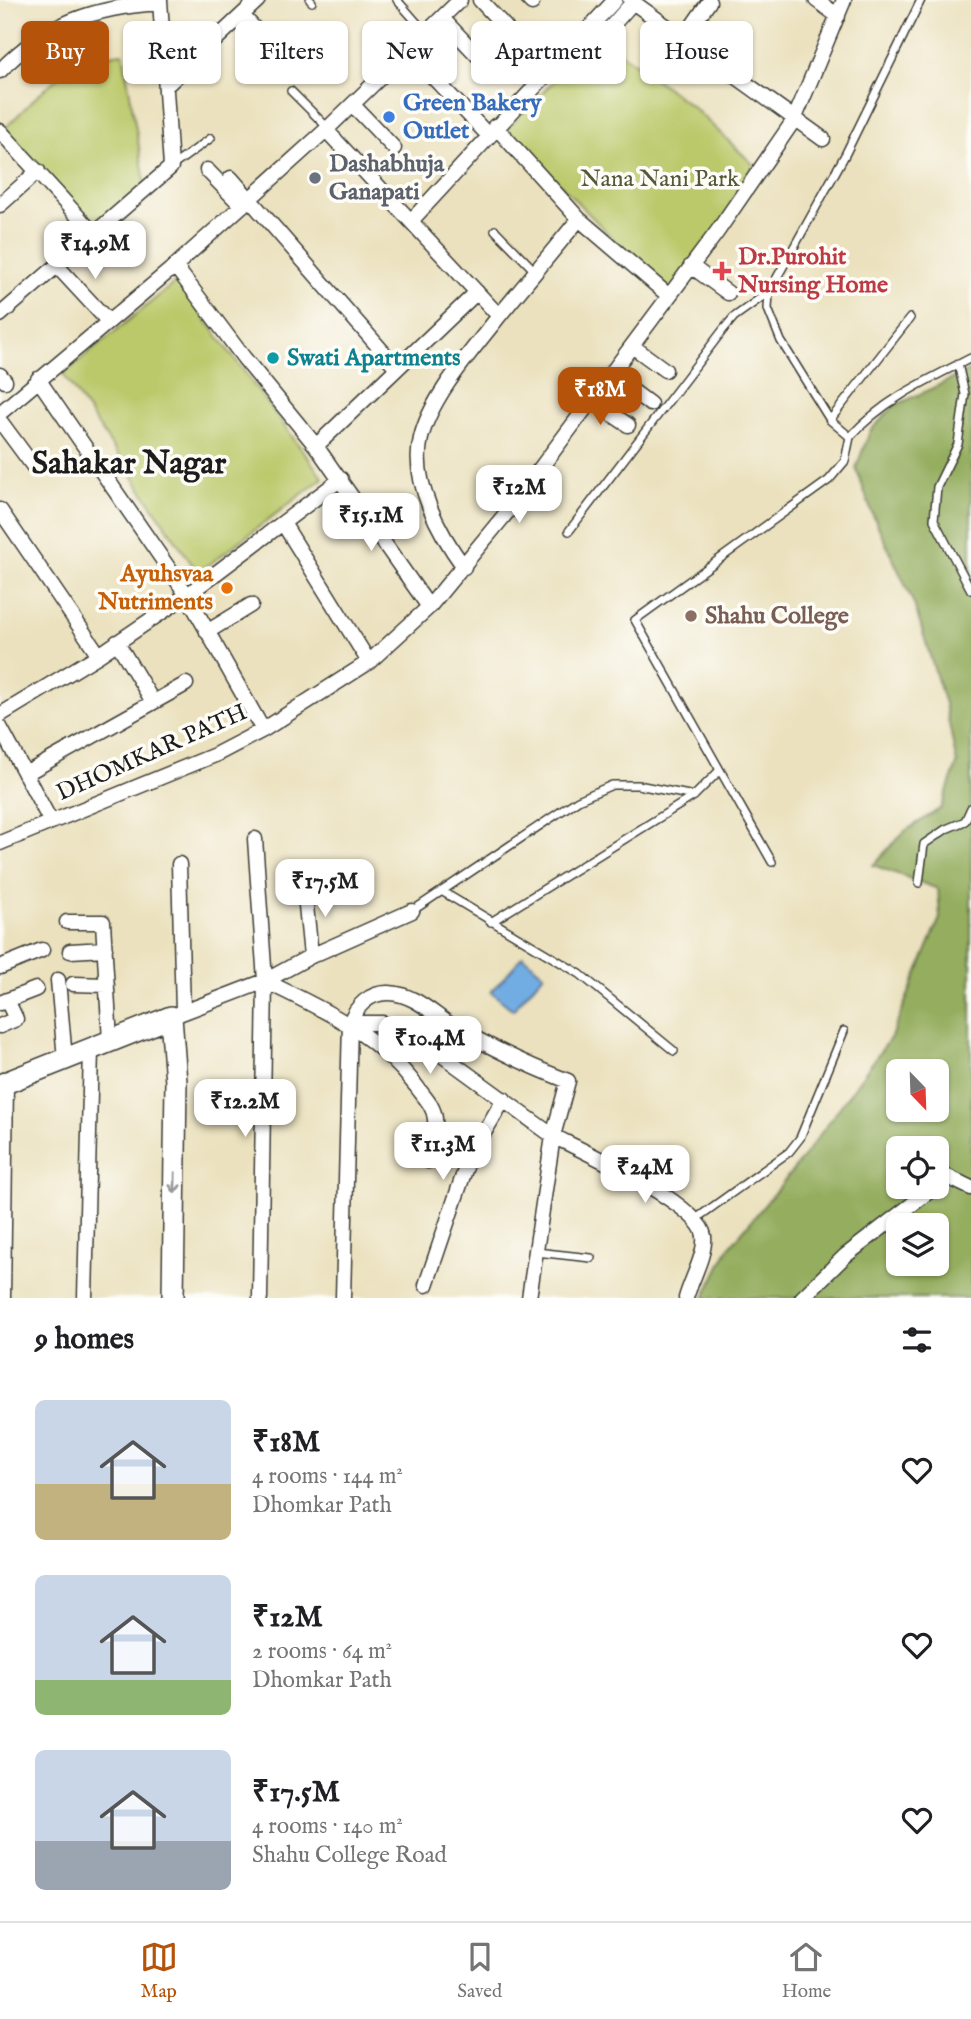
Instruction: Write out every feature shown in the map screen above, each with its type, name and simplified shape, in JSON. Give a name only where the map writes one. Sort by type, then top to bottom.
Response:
[{"type":"street","points":[[166,86],[258,0]]},
{"type":"street","points":[[439,21],[460,0]]},
{"type":"street","points":[[480,0],[500,21]]},
{"type":"street","points":[[411,221],[491,131],[615,0]]},
{"type":"street","points":[[816,0],[838,16]]},
{"type":"street","name":"DHOMKAR PATH","points":[[0,843],[215,755],[263,730],[369,662],[429,607],[464,567],[592,400],[794,120],[844,0]]},
{"type":"street","points":[[0,71],[30,44],[70,21],[115,6],[160,1],[171,167],[0,315]]},
{"type":"street","points":[[615,21],[632,1],[660,21]]},
{"type":"street","points":[[695,21],[709,2]]},
{"type":"street","points":[[242,15],[247,21]]},
{"type":"street","points":[[442,18],[471,48]]},
{"type":"street","points":[[0,413],[175,266],[375,84]]},
{"type":"street","points":[[442,84],[579,219],[669,296]]},
{"type":"street","points":[[745,84],[823,139]]},
{"type":"street","points":[[353,105],[394,148]]},
{"type":"street","points":[[327,129],[499,316]]},
{"type":"street","points":[[0,131],[93,233]]},
{"type":"street","points":[[207,170],[246,202],[397,368]]},
{"type":"street","points":[[0,205],[38,171]]},
{"type":"street","points":[[231,178],[246,202]]},
{"type":"street","points":[[464,567],[443,538],[430,502],[420,470],[421,438],[457,371],[579,219]]},
{"type":"street","points":[[57,266],[108,321]]},
{"type":"street","points":[[175,266],[244,358],[341,479],[429,607]]},
{"type":"street","points":[[691,266],[727,293]]},
{"type":"street","points":[[316,446],[477,292]]},
{"type":"street","points":[[632,346],[665,370]]},
{"type":"street","points":[[610,374],[650,404]]},
{"type":"street","points":[[38,379],[187,595],[263,730]]},
{"type":"street","points":[[592,400],[628,425]]},
{"type":"street","points":[[0,421],[34,467]]},
{"type":"street","points":[[0,715],[99,655],[187,595],[341,479]]},
{"type":"street","points":[[0,510],[99,655]]},
{"type":"street","points":[[283,523],[369,662]]},
{"type":"street","points":[[207,632],[251,605]]},
{"type":"street","points":[[117,642],[153,702]]},
{"type":"street","points":[[25,774],[186,684]]},
{"type":"street","points":[[0,727],[51,822]]},
{"type":"street","points":[[255,839],[265,981],[260,1298]]},
{"type":"street","points":[[173,1298],[179,864]]},
{"type":"street","points":[[304,885],[312,956]]},
{"type":"street","points":[[1,1298],[3,1084],[265,981],[312,956],[412,911]]},
{"type":"street","points":[[67,922],[103,922],[107,985],[85,1298]]},
{"type":"street","points":[[70,951],[105,949]]},
{"type":"street","points":[[0,967],[42,950]]},
{"type":"street","points":[[58,980],[65,1059]]},
{"type":"street","points":[[265,981],[350,1023],[392,1056],[433,1109],[436,1121],[428,1161]]},
{"type":"street","points":[[73,984],[107,985]]},
{"type":"street","points":[[0,1026],[16,1019],[4,1002],[36,989]]},
{"type":"street","points":[[343,1298],[350,1023],[355,1009],[362,1002],[388,993],[424,1005],[480,1040],[568,1081],[553,1136],[529,1298]]},
{"type":"street","points":[[350,1023],[383,1023],[417,1037],[553,1136],[626,1172],[696,1218],[704,1239],[686,1298]]},
{"type":"street","points":[[426,1285],[470,1158],[504,1099]]},
{"type":"street","points":[[949,1177],[971,1188]]},
{"type":"street","points":[[802,1298],[845,1256],[919,1199]]},
{"type":"lane","points":[[397,0],[416,21]]},
{"type":"lane","points":[[569,531],[729,323],[769,292],[845,155],[921,0]]},
{"type":"lane","points":[[291,90],[327,129]]},
{"type":"lane","points":[[171,167],[211,138]]},
{"type":"lane","points":[[495,230],[536,272]]},
{"type":"lane","points":[[769,292],[768,309],[781,341],[830,420],[850,437]]},
{"type":"lane","points":[[830,420],[910,318]]},
{"type":"lane","points":[[772,862],[635,620],[829,480],[845,461],[850,437],[866,419],[893,398],[971,358]]},
{"type":"lane","points":[[958,364],[965,394],[958,444],[937,487],[934,520],[971,590]]},
{"type":"lane","points":[[491,922],[694,796],[719,771]]},
{"type":"lane","points":[[412,911],[578,800],[612,785],[638,785],[694,796]]},
{"type":"lane","points":[[919,883],[924,844],[946,829],[965,821],[971,808]]},
{"type":"lane","points":[[443,892],[580,974],[674,1051]]},
{"type":"lane","points":[[696,1218],[789,1152],[800,1138],[844,1031]]},
{"type":"lane","points":[[536,1252],[591,1258]]},
{"type":"green space","points":[[123,53],[123,84],[128,84],[146,188],[93,233],[5,128],[50,84],[109,84],[109,55]]},
{"type":"green space","name":"Nana Nani Park","points":[[626,57],[640,67],[640,84],[662,84],[695,109],[759,170],[669,296],[506,129],[551,84],[626,84]]},
{"type":"green space","points":[[177,281],[323,478],[198,573],[63,374]]},
{"type":"green space","points":[[971,370],[971,1295],[970,1298],[704,1298],[728,1249],[799,1163],[891,1037],[940,918],[938,889],[873,865],[905,831],[941,808],[957,764],[945,704],[914,604],[872,513],[856,468],[870,431],[894,406]]},
{"type":"water","points":[[523,956],[544,974],[513,1010],[491,992]]},
{"type":"place","name":"Green Bakery Outlet","points":[[389,117]]},
{"type":"place","name":"Dashabhuja Ganapati","points":[[315,178]]},
{"type":"place","name":"Dr.Purohit Nursing Home","points":[[722,271]]},
{"type":"place","name":"Swati Apartments","points":[[273,358]]},
{"type":"place","name":"Ayuhsvaa Nutriments","points":[[227,588]]},
{"type":"place","name":"Shahu College","points":[[691,616]]},
{"type":"district","name":"Sahakar Nagar","points":[[129,464]]}]
